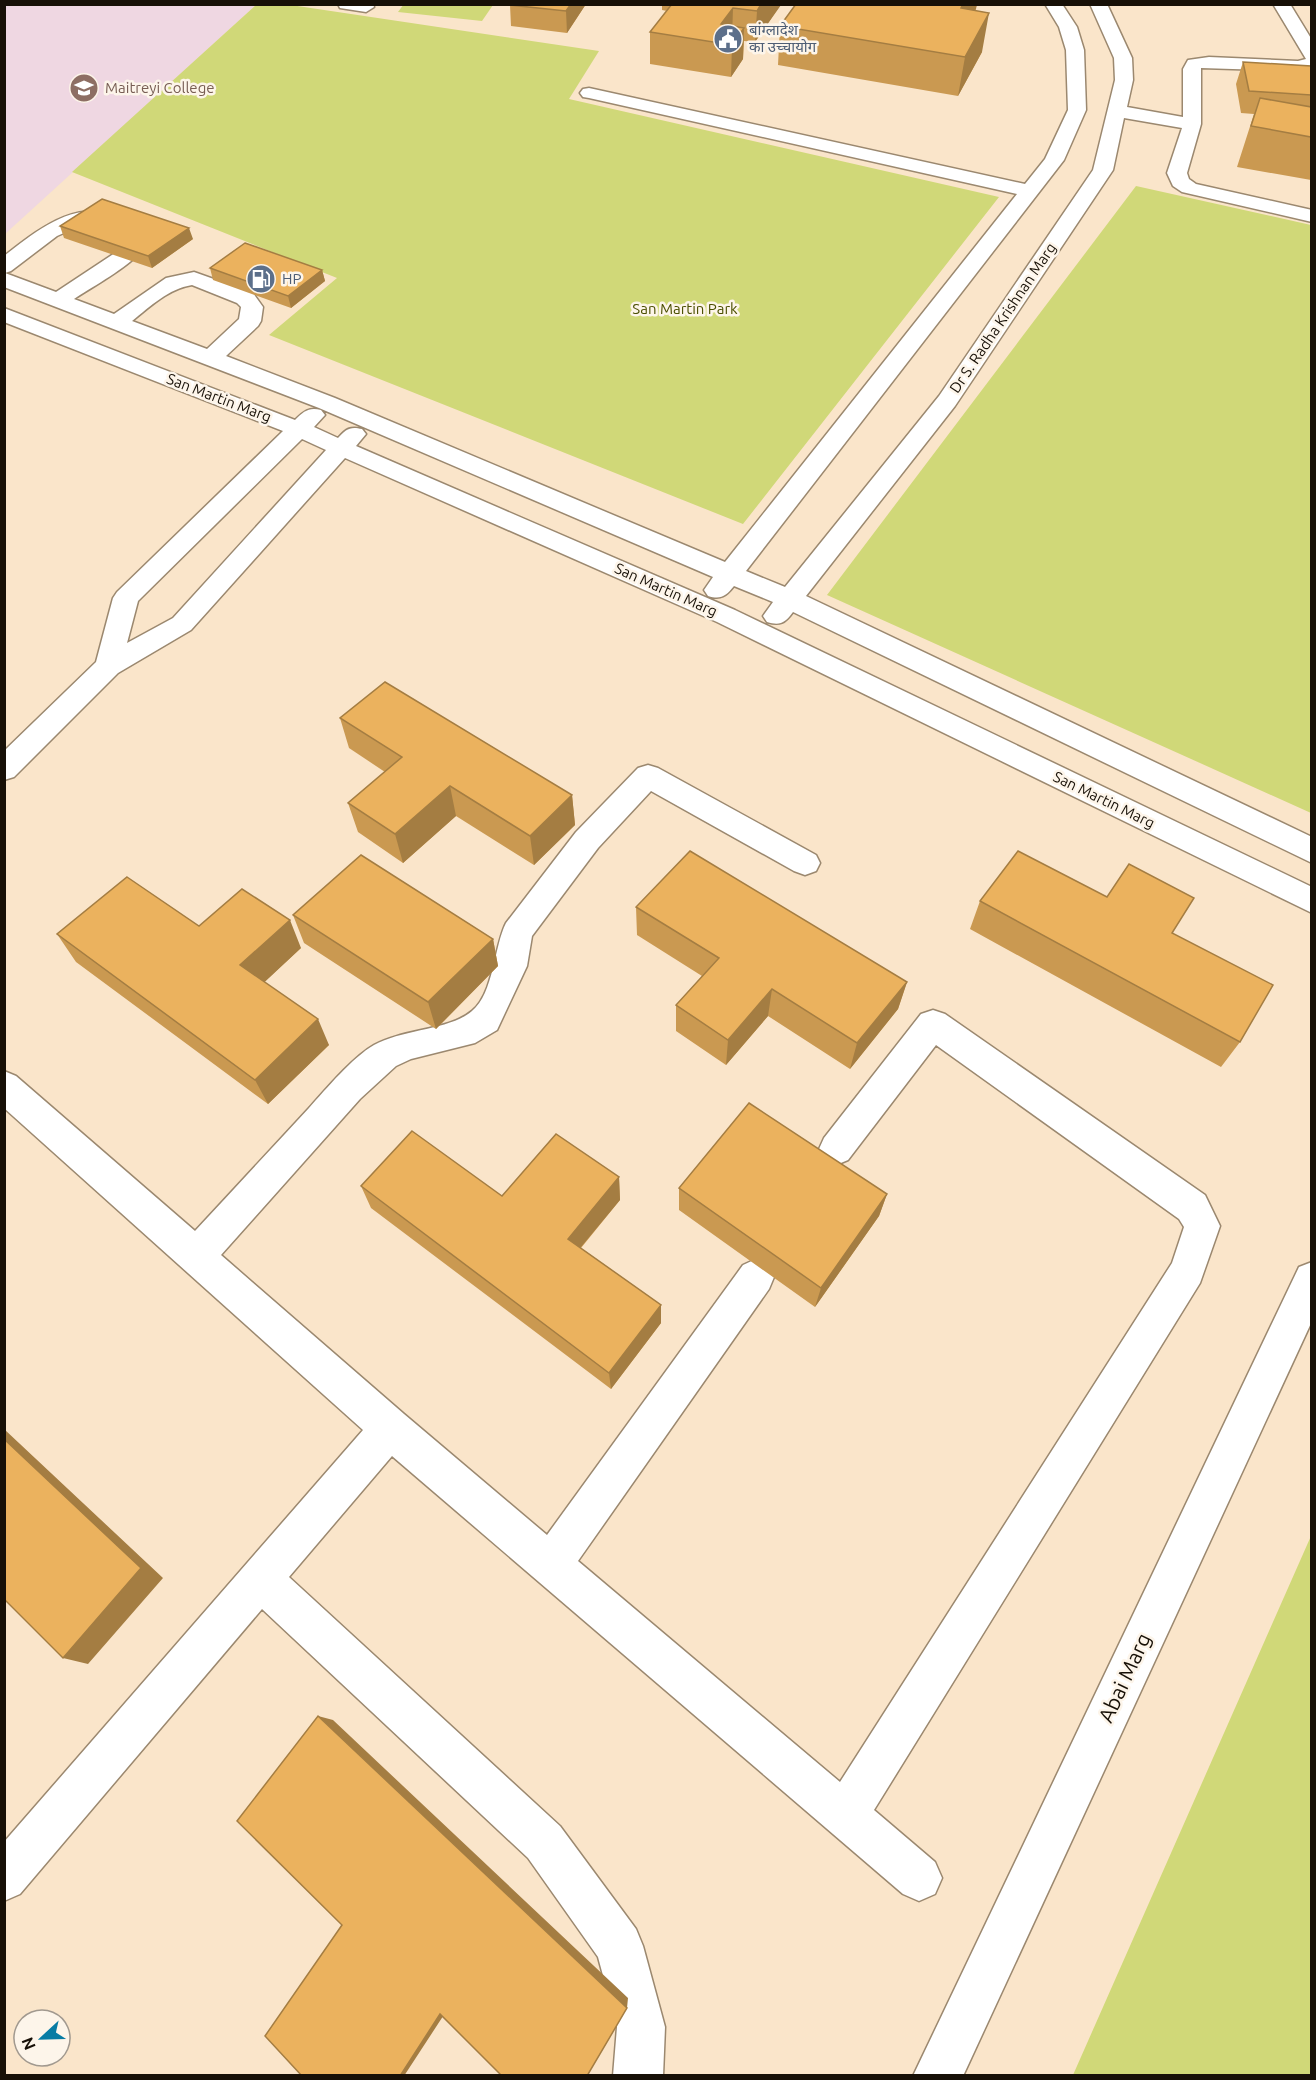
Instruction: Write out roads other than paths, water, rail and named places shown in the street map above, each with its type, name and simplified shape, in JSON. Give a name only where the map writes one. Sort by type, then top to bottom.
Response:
[{"type":"street","points":[[346,4],[366,7]]},
{"type":"street","name":"Dr S. Radha Krishnan Marg","points":[[1053,4],[1068,27],[1075,50],[1078,165]]},
{"type":"street","name":"Dr S. Radha Krishnan Marg","points":[[760,633],[791,600],[947,400],[1078,165],[1116,111],[1124,80],[1123,58],[1098,4]]},
{"type":"street","points":[[1281,4],[1311,55]]},
{"type":"street","points":[[1311,63],[1299,66],[1209,62],[1194,64],[1192,69],[1192,124],[1177,173],[1180,182],[1189,188],[1311,216]]},
{"type":"street","points":[[589,93],[1030,191]]},
{"type":"street","points":[[1116,111],[1192,124]]},
{"type":"street","name":"Dr S. Radha Krishnan Marg","points":[[703,606],[1030,191],[1078,165]]},
{"type":"street","points":[[4,267],[54,230],[72,220],[102,216],[143,230],[142,239],[134,249],[58,300]]},
{"type":"street","points":[[117,322],[172,282],[194,278],[245,298],[252,308],[250,321],[211,358]]},
{"type":"street","name":"San Martin Marg","points":[[4,279],[327,403],[730,573],[791,600],[1311,851]]},
{"type":"street","name":"San Martin Marg","points":[[4,314],[298,429],[703,606],[1311,901]]},
{"type":"street","points":[[108,666],[126,598],[327,403]]},
{"type":"street","points":[[4,769],[108,666],[182,624],[368,420]]},
{"type":"street","points":[[196,1256],[348,1089],[384,1056],[406,1046],[463,1033],[485,1020],[511,966],[517,932],[587,840],[648,776],[805,863]]},
{"type":"street","points":[[836,1149],[933,1024],[1192,1207],[1202,1226],[1187,1271],[845,1815]]},
{"type":"street","points":[[4,1086],[390,1428],[919,1878]]},
{"type":"street","points":[[550,1564],[756,1277]]},
{"type":"street","name":"Abai Marg","points":[[937,2076],[1311,1280]]},
{"type":"street","points":[[4,1878],[390,1428]]},
{"type":"street","points":[[261,1580],[544,1842],[619,1946],[640,2027],[638,2076]]},
{"type":"place","name":"बांग्लादेश का उच्चायोग","points":[[728,39]]},
{"type":"place","name":"Maitreyi College","points":[[84,88]]},
{"type":"place","name":"HP","points":[[261,279]]},
{"type":"park label","name":"San Martin Park","points":[[685,309]]}]
